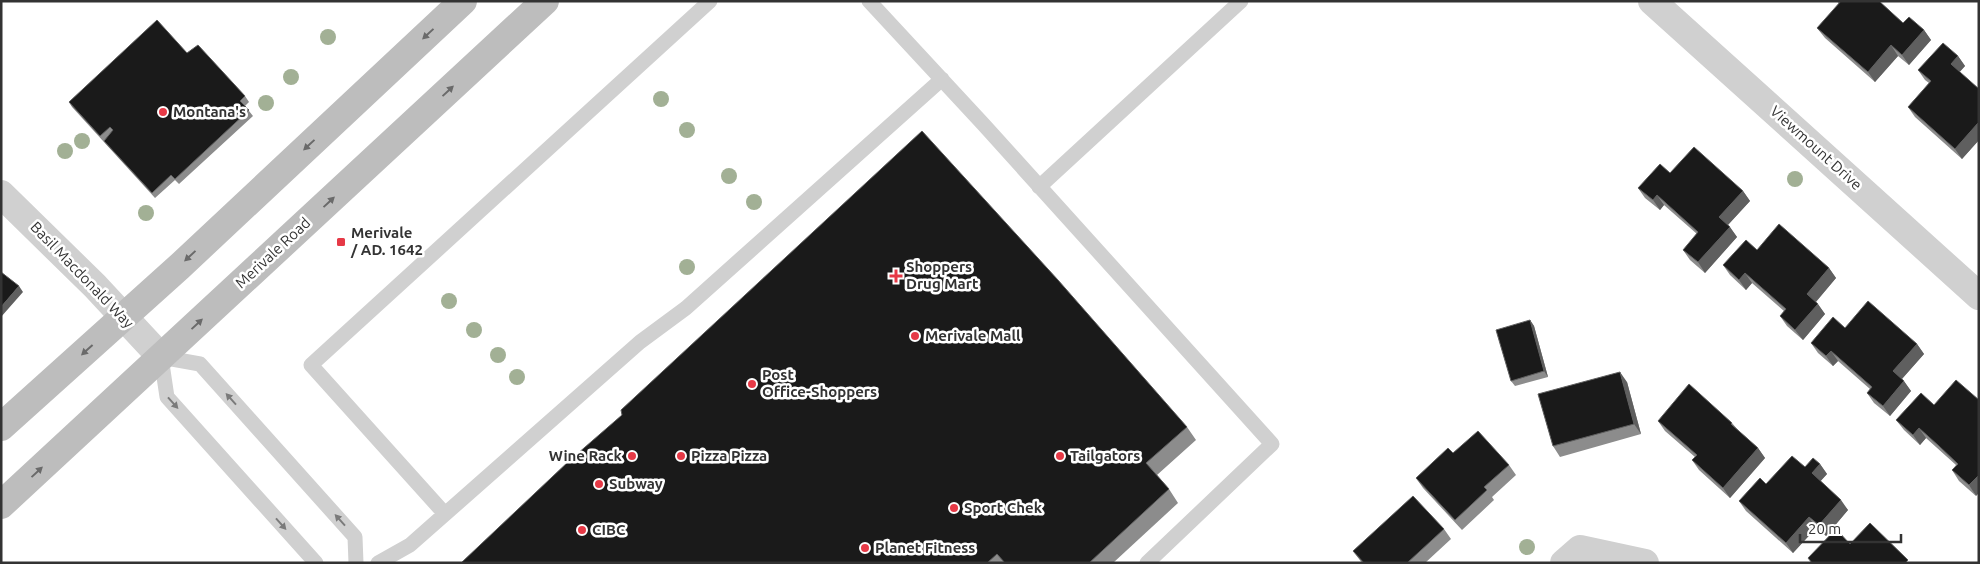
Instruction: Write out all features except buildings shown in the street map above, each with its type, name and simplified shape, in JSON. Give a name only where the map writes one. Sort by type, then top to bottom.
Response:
[{"type":"main road","points":[[1,427],[124,317],[464,1]]},
{"type":"main road","name":"Merivale Road","points":[[1,505],[545,1]]},
{"type":"street","name":"Viewmount Drive","points":[[1652,1],[1979,296]]},
{"type":"street","name":"Basil Macdonald Way","points":[[1,194],[95,286],[161,357]]},
{"type":"street","points":[[1564,563],[1580,549],[1645,563]]},
{"type":"lane","points":[[446,514],[311,365],[710,1]]},
{"type":"lane","points":[[869,1],[942,78],[1272,444],[1147,563]]},
{"type":"lane","points":[[1039,187],[1241,1]]},
{"type":"lane","points":[[378,563],[410,546],[640,342],[686,308],[942,78]]},
{"type":"lane","points":[[316,563],[167,397],[161,357],[200,364],[355,537],[356,563]]},
{"type":"place","name":"Montana's","points":[[163,112]]},
{"type":"place","name":"Merivale / AD. 1642","points":[[341,242]]},
{"type":"place","name":"Shoppers Drug Mart","points":[[896,276]]},
{"type":"place","name":"Merivale Mall","points":[[915,336]]},
{"type":"place","name":"Post Office-Shoppers","points":[[752,384]]},
{"type":"place","name":"Wine Rack","points":[[632,456]]},
{"type":"place","name":"Pizza Pizza","points":[[681,456]]},
{"type":"place","name":"Tailgators","points":[[1060,456]]},
{"type":"place","name":"Subway","points":[[599,484]]},
{"type":"place","name":"Sport Chek","points":[[954,508]]},
{"type":"place","name":"CIBC","points":[[582,530]]},
{"type":"place","name":"Planet Fitness","points":[[865,548]]}]
